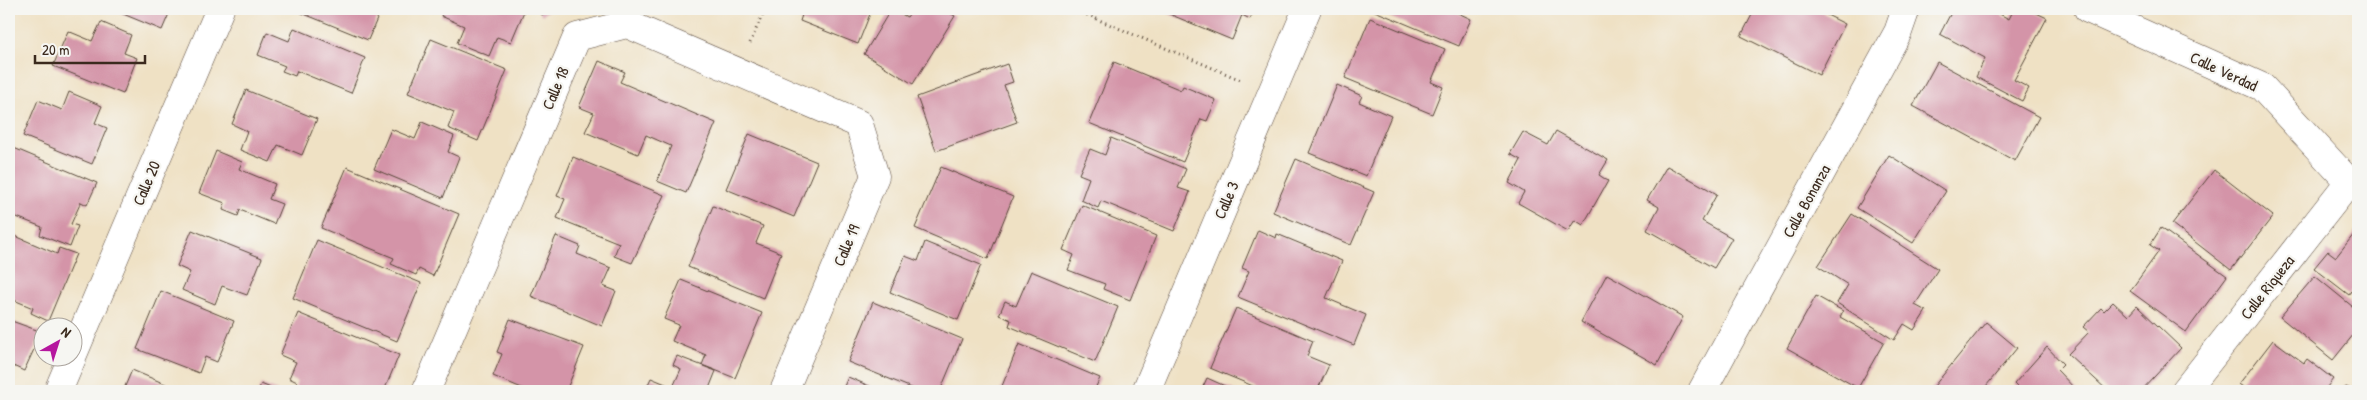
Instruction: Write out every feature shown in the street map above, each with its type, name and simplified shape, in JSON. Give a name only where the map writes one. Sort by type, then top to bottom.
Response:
[{"type":"street","name":"Calle 20","points":[[82,333],[220,9]]},
{"type":"street","name":"Calle 3","points":[[1146,391],[1306,9]]},
{"type":"street","name":"Calle Bonanza","points":[[1702,391],[1898,32],[1906,9]]},
{"type":"street","name":"Calle Verdad","points":[[2088,9],[2262,87],[2354,184]]},
{"type":"street","name":"Calle 18","points":[[426,391],[577,37],[628,24],[831,112]]},
{"type":"street","name":"Calle 19","points":[[784,391],[875,176],[859,124],[831,112]]},
{"type":"street","name":"Calle Riqueza","points":[[2185,391],[2354,184]]},
{"type":"street","name":"Calle 20","points":[[58,391],[67,368]]},
{"type":"path","points":[[1073,9],[1272,92]]},
{"type":"building","points":[[111,9],[171,9],[162,30]]},
{"type":"building","points":[[292,9],[373,9],[380,12],[368,40]]},
{"type":"building","points":[[444,9],[525,9],[511,42],[497,37],[489,56],[457,43],[464,26],[441,16]]},
{"type":"building","points":[[537,9],[550,9],[542,15]]},
{"type":"building","points":[[804,9],[872,9],[858,44],[800,21]]},
{"type":"building","points":[[891,9],[907,17],[913,9],[943,9],[955,16],[913,84],[864,54]]},
{"type":"building","points":[[1157,9],[1255,9],[1250,19],[1242,15],[1232,40]]},
{"type":"building","points":[[1370,9],[1457,9],[1456,12],[1471,19],[1459,46]]},
{"type":"building","points":[[1755,9],[1815,9],[1845,24],[1819,75],[1741,36]]},
{"type":"building","points":[[1953,9],[1990,9],[2009,19],[2014,9],[2028,9],[2047,18],[2014,80],[2029,88],[2022,101],[1976,77],[1985,58],[1940,34]]},
{"type":"building","points":[[1370,18],[1445,49],[1431,82],[1443,87],[1432,114],[1345,78]]},
{"type":"building","points":[[101,22],[131,35],[124,53],[137,58],[123,94],[53,66],[68,31],[92,41]]},
{"type":"building","points":[[294,28],[365,58],[351,93],[297,71],[295,76],[282,71],[285,66],[258,55],[267,32],[289,41]]},
{"type":"building","points":[[431,39],[507,70],[478,141],[448,128],[454,112],[408,93]]},
{"type":"building","points":[[599,61],[625,72],[620,82],[716,123],[686,193],[657,181],[671,146],[646,135],[638,154],[585,132],[594,113],[579,107]]},
{"type":"building","points":[[1114,62],[1181,90],[1183,86],[1216,100],[1207,121],[1201,119],[1183,162],[1089,123]]},
{"type":"building","points":[[1937,62],[2039,117],[2015,161],[1913,106]]},
{"type":"building","points":[[1007,64],[1013,82],[1004,85],[1017,122],[936,151],[917,97]]},
{"type":"building","points":[[1337,85],[1362,96],[1359,102],[1391,116],[1366,176],[1309,153]]},
{"type":"building","points":[[246,90],[317,119],[302,155],[278,145],[270,162],[240,150],[247,131],[232,124]]},
{"type":"building","points":[[69,92],[102,106],[95,123],[107,128],[92,164],[23,136],[38,100],[62,110]]},
{"type":"building","points":[[422,122],[454,136],[448,152],[459,157],[443,198],[374,169],[391,129],[415,139]]},
{"type":"building","points":[[1556,131],[1608,160],[1599,175],[1608,181],[1583,225],[1575,220],[1568,231],[1518,203],[1524,192],[1509,183],[1521,160],[1510,154],[1523,132],[1548,145]]},
{"type":"building","points":[[749,134],[817,162],[794,217],[726,189]]},
{"type":"building","points":[[1111,138],[1186,169],[1178,188],[1190,192],[1174,231],[1101,201],[1098,208],[1081,200],[1089,178],[1079,174],[1090,149],[1105,155]]},
{"type":"building","points":[[9,146],[97,183],[87,205],[81,202],[71,224],[78,226],[70,247],[40,235],[42,227],[9,214]]},
{"type":"building","points":[[216,151],[242,162],[239,169],[275,184],[269,199],[282,204],[274,224],[240,210],[238,216],[223,210],[225,203],[199,193]]},
{"type":"building","points":[[1889,155],[1946,191],[1913,243],[1857,208]]},
{"type":"building","points":[[573,157],[664,195],[632,263],[614,256],[619,243],[557,218],[565,199],[557,196]]},
{"type":"building","points":[[1296,159],[1374,192],[1351,245],[1273,212]]},
{"type":"building","points":[[1667,166],[1717,194],[1702,221],[1732,238],[1714,268],[1647,230],[1659,207],[1647,200]]},
{"type":"building","points":[[347,167],[459,214],[433,276],[419,269],[416,275],[391,264],[394,258],[321,228]]},
{"type":"building","points":[[941,167],[1013,197],[988,259],[915,228]]},
{"type":"building","points":[[2214,170],[2273,216],[2231,270],[2172,224]]},
{"type":"building","points":[[1082,205],[1156,236],[1130,300],[1103,289],[1105,284],[1068,270],[1074,255],[1063,250]]},
{"type":"building","points":[[713,206],[763,226],[756,243],[781,253],[763,298],[688,267]]},
{"type":"building","points":[[1852,214],[1938,269],[1915,305],[1926,311],[1914,330],[1904,324],[1894,340],[1837,303],[1848,285],[1818,266]]},
{"type":"building","points":[[2161,228],[2227,276],[2186,332],[2130,291],[2159,251],[2150,245]]},
{"type":"building","points":[[2358,229],[2358,283],[2349,295],[2314,268],[2328,251],[2336,257]]},
{"type":"building","points":[[192,230],[262,258],[247,295],[222,286],[215,304],[182,290],[190,272],[177,266]]},
{"type":"building","points":[[1258,230],[1276,238],[1277,234],[1342,261],[1326,298],[1366,315],[1354,345],[1238,297],[1249,271],[1242,268]]},
{"type":"building","points":[[13,235],[57,254],[59,248],[76,254],[49,318],[42,318],[31,313],[33,308],[9,298],[9,239]]},
{"type":"building","points":[[556,236],[580,246],[577,254],[611,268],[603,286],[616,291],[602,326],[531,296]]},
{"type":"building","points":[[317,240],[421,283],[397,341],[293,298]]},
{"type":"building","points":[[925,242],[981,265],[958,320],[890,292],[905,256],[918,261]]},
{"type":"building","points":[[1031,271],[1118,307],[1095,362],[1009,326],[1011,320],[999,315],[1005,301],[1016,306]]},
{"type":"building","points":[[1607,274],[1683,317],[1657,365],[1581,322]]},
{"type":"building","points":[[2315,276],[2358,311],[2358,329],[2333,360],[2280,317]]},
{"type":"building","points":[[681,280],[762,313],[735,378],[702,365],[706,355],[672,341],[679,325],[664,319]]},
{"type":"building","points":[[161,291],[234,321],[217,362],[205,357],[199,373],[137,349]]},
{"type":"building","points":[[1816,296],[1843,311],[1840,317],[1884,342],[1858,388],[1787,348]]},
{"type":"building","points":[[873,302],[962,339],[940,391],[919,391],[848,362]]},
{"type":"building","points":[[2113,302],[2128,316],[2137,306],[2181,348],[2141,391],[2108,391],[2068,354],[2089,332],[2083,327],[2101,308],[2104,311]]},
{"type":"building","points":[[1236,308],[1313,341],[1307,356],[1329,365],[1317,391],[1265,391],[1210,368]]},
{"type":"building","points":[[298,313],[399,355],[384,391],[305,391],[295,387],[297,382],[289,378],[296,362],[280,355]]},
{"type":"building","points":[[510,319],[584,347],[566,391],[529,391],[493,376],[502,354],[497,352]]},
{"type":"building","points":[[9,320],[32,328],[32,354],[24,371],[11,365],[9,369]]},
{"type":"building","points":[[1986,322],[2017,348],[1982,391],[1930,391]]},
{"type":"building","points":[[2273,340],[2304,363],[2307,359],[2333,379],[2324,391],[2248,391],[2239,384]]},
{"type":"building","points":[[1019,344],[1100,378],[1094,391],[1000,391]]},
{"type":"building","points":[[2047,347],[2063,364],[2057,370],[2077,391],[2021,391],[2014,384]]},
{"type":"building","points":[[677,356],[716,371],[708,391],[645,391],[651,378],[673,387],[681,369],[673,365]]},
{"type":"building","points":[[132,370],[182,391],[123,391]]},
{"type":"building","points":[[848,377],[881,391],[842,391]]},
{"type":"building","points":[[1207,378],[1236,391],[1201,391]]},
{"type":"building","points":[[261,384],[278,391],[258,391]]},
{"type":"building","points":[[2346,387],[2356,391],[2341,391]]}]
